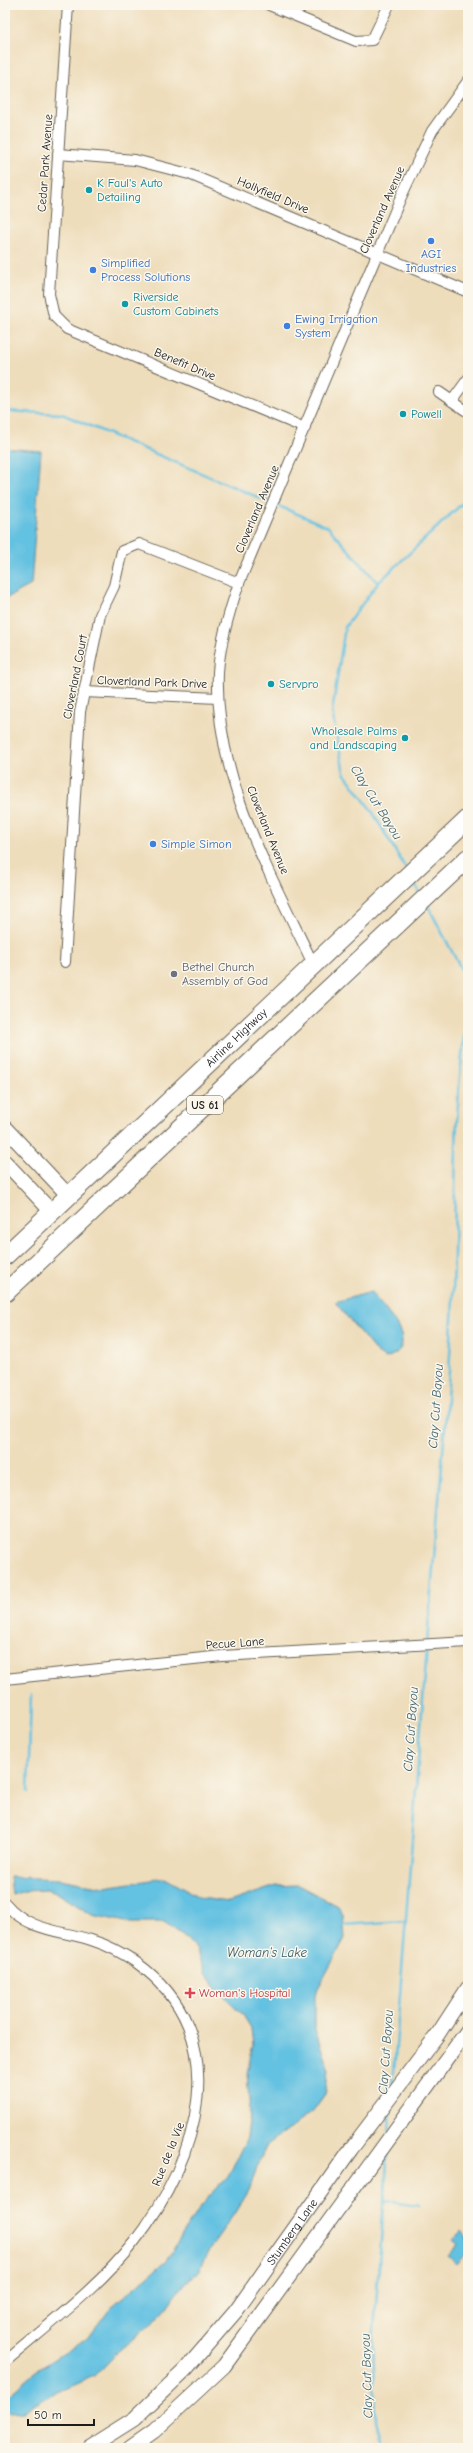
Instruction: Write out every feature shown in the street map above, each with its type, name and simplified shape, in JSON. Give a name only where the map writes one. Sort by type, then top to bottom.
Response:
[{"type":"highway","name":"Airline Highway","points":[[5,1256],[51,1210],[263,1014],[313,964],[468,819]]},
{"type":"highway","name":"US 61","points":[[5,1293],[468,858]]},
{"type":"highway","points":[[313,964],[333,985]]},
{"type":"highway","points":[[68,1195],[85,1217]]},
{"type":"highway","points":[[51,1210],[70,1232]]},
{"type":"main road","points":[[5,1128],[68,1195]]},
{"type":"main road","points":[[27,1151],[7,1164],[51,1210]]},
{"type":"main road","name":"Stumberg Lane","points":[[88,2448],[134,2419],[185,2370],[236,2310],[351,2149],[438,2034],[468,1988]]},
{"type":"main road","name":"Stumberg Lane","points":[[130,2448],[154,2431],[224,2366],[468,2030]]},
{"type":"street","name":"Cedar Park Avenue","points":[[57,321],[51,310],[49,294],[68,5]]},
{"type":"street","points":[[269,5],[356,41],[372,40],[389,5]]},
{"type":"street","name":"Cloverland Avenue","points":[[313,964],[264,859],[231,774],[223,742],[218,698],[221,648],[231,605],[239,584],[401,197],[432,131],[468,81]]},
{"type":"street","name":"Hollyfield Drive","points":[[58,154],[135,160],[176,170],[468,292]]},
{"type":"street","name":"Benefit Drive","points":[[57,321],[67,329],[305,428]]},
{"type":"street","points":[[452,401],[468,379]]},
{"type":"street","points":[[439,392],[465,410]]},
{"type":"street","name":"Cloverland Court","points":[[65,962],[80,712],[100,615],[114,586],[122,551],[139,544],[239,584]]},
{"type":"street","name":"Cloverland Park Drive","points":[[84,692],[218,698]]},
{"type":"street","name":"Pecue Lane","points":[[5,1679],[222,1656],[468,1642]]},
{"type":"street","name":"Rue de la Vie","points":[[5,1903],[32,1924],[45,1930],[77,1936],[106,1945],[123,1954],[152,1975],[173,2000],[185,2022],[195,2051],[199,2079],[196,2118],[186,2150],[154,2214],[135,2242],[105,2274],[5,2362]]},
{"type":"water","points":[[5,448],[41,451],[31,585],[5,599]]},
{"type":"water","points":[[371,1292],[392,1318],[402,1337],[402,1346],[396,1353],[385,1358],[377,1353],[335,1302]]},
{"type":"water","name":"Woman's Lake","points":[[10,1877],[59,1879],[104,1887],[165,1878],[201,1898],[229,1902],[276,1886],[298,1885],[339,1907],[343,1915],[345,1938],[315,1994],[315,2030],[329,2070],[325,2094],[312,2112],[267,2145],[258,2164],[250,2188],[234,2214],[210,2248],[199,2270],[177,2293],[162,2314],[116,2353],[94,2376],[55,2393],[21,2412],[10,2413],[6,2410],[5,2397],[38,2370],[89,2337],[110,2309],[166,2261],[200,2206],[228,2177],[247,2137],[250,2113],[247,2073],[253,2045],[251,2028],[243,2015],[218,1990],[204,1972],[196,1949],[184,1936],[164,1922],[126,1922],[92,1915],[59,1894],[47,1890],[24,1891],[12,1895]]},
{"type":"water","points":[[461,2231],[468,2239],[468,2252],[456,2264],[448,2256],[459,2244],[454,2239]]},
{"type":"waterway","points":[[5,411],[62,414],[269,502]]},
{"type":"waterway","name":"Clay Cut Bayou","points":[[406,869],[372,811],[344,773],[332,712],[345,627],[378,583],[468,498]]},
{"type":"waterway","points":[[274,504],[328,527],[378,583]]},
{"type":"waterway","name":"Clay Cut Bayou","points":[[413,880],[420,893]]},
{"type":"waterway","name":"Clay Cut Bayou","points":[[428,906],[468,982]]},
{"type":"waterway","name":"Clay Cut Bayou","points":[[427,1643],[450,1360],[457,1126],[459,1088],[468,1011]]},
{"type":"waterway","name":"Clay Cut Bayou","points":[[393,2085],[427,1648]]},
{"type":"waterway","points":[[28,1792],[31,1695]]},
{"type":"waterway","points":[[342,1925],[405,1921]]},
{"type":"waterway","name":"Clay Cut Bayou","points":[[389,2129],[391,2106]]},
{"type":"waterway","name":"Clay Cut Bayou","points":[[383,2448],[376,2421],[373,2343],[388,2150]]},
{"type":"waterway","points":[[384,2200],[420,2205]]},
{"type":"place","name":"K Faul's Auto Detailing","points":[[89,190]]},
{"type":"place","name":"AGI Industries","points":[[431,241]]},
{"type":"place","name":"Simplified Process Solutions","points":[[93,270]]},
{"type":"place","name":"Riverside Custom Cabinets","points":[[125,304]]},
{"type":"place","name":"Ewing Irrigation System","points":[[287,326]]},
{"type":"place","name":"Powell","points":[[403,414]]},
{"type":"place","name":"Servpro","points":[[271,684]]},
{"type":"place","name":"Wholesale Palms and Landscaping","points":[[405,738]]},
{"type":"place","name":"Simple Simon","points":[[153,844]]},
{"type":"place","name":"Bethel Church Assembly of God","points":[[174,974]]},
{"type":"place","name":"Woman's Hospital","points":[[190,1993]]}]
